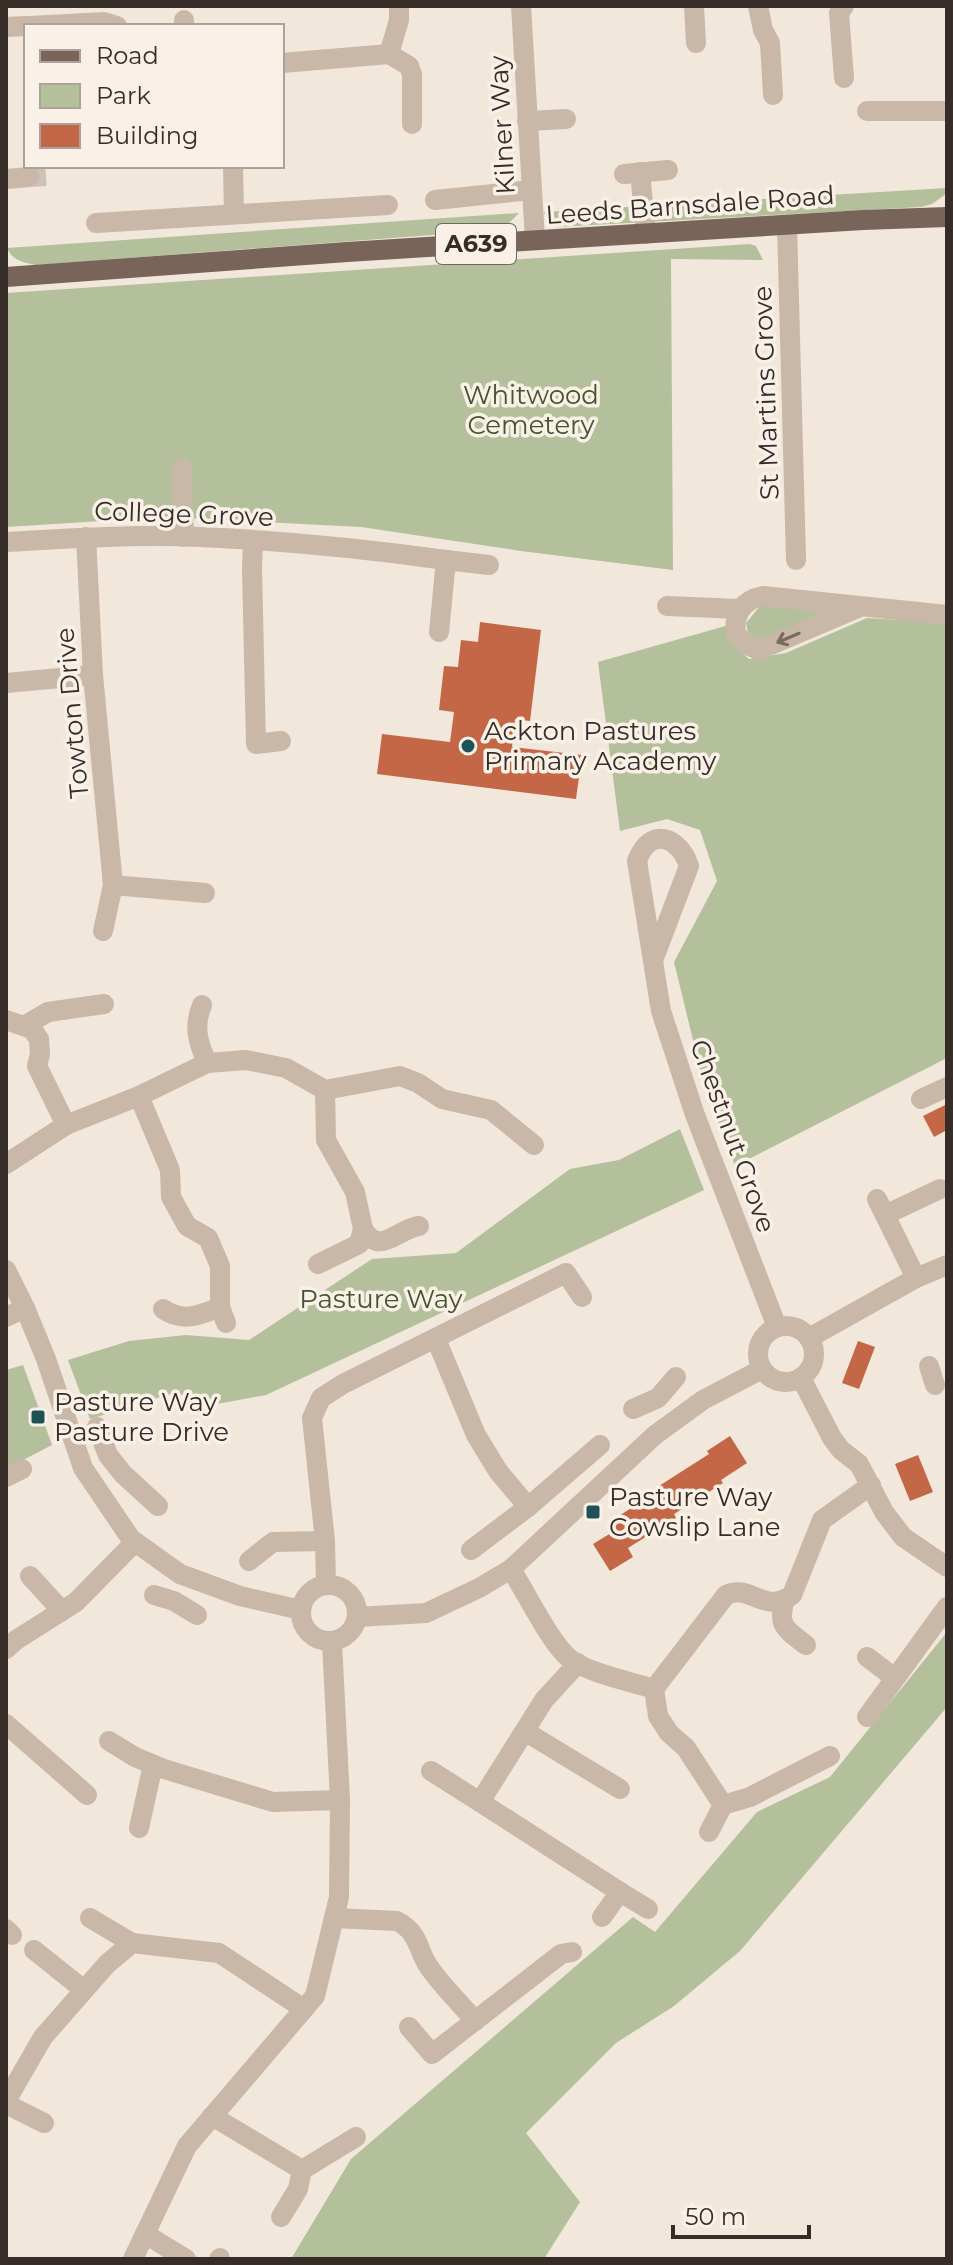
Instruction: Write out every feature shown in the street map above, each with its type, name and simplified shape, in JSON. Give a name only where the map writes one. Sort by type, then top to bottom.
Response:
[{"type":"main road","name":"Leeds Barnsdale Road","points":[[6,277],[535,240],[947,217]]},
{"type":"street","points":[[389,54],[399,20],[399,6]]},
{"type":"street","name":"Kilner Way","points":[[521,6],[535,240]]},
{"type":"street","points":[[694,6],[696,43]]},
{"type":"street","points":[[758,6],[763,30],[770,43],[772,95]]},
{"type":"street","points":[[844,6],[839,13],[844,78]]},
{"type":"street","points":[[284,63],[389,54],[409,66],[412,74],[412,124]]},
{"type":"street","points":[[867,111],[947,111]]},
{"type":"street","points":[[527,121],[566,119]]},
{"type":"street","points":[[233,168],[234,213]]},
{"type":"street","points":[[646,234],[632,173],[668,170]]},
{"type":"street","points":[[6,179],[29,177]]},
{"type":"street","points":[[435,200],[531,190]]},
{"type":"street","points":[[96,223],[388,205]]},
{"type":"street","name":"St Martins Grove","points":[[787,226],[796,560]]},
{"type":"street","points":[[182,468],[184,537]]},
{"type":"street","name":"College Grove","points":[[6,542],[86,537],[184,537],[360,548],[489,565]]},
{"type":"street","name":"Towton Drive","points":[[86,537],[93,675],[113,885],[103,931]]},
{"type":"street","points":[[253,541],[256,744],[281,741]]},
{"type":"street","points":[[439,632],[446,560]]},
{"type":"street","points":[[860,607],[759,650],[736,635],[736,618],[740,609],[752,598],[763,596],[947,615]]},
{"type":"street","points":[[667,606],[740,609]]},
{"type":"street","points":[[6,683],[93,675]]},
{"type":"street","name":"Chestnut Grove","points":[[654,958],[689,866],[678,847],[661,838],[647,844],[637,861],[661,1011],[695,1115],[777,1327]]},
{"type":"street","points":[[113,885],[209,895]]},
{"type":"street","points":[[15,1023],[48,1012],[104,1004]]},
{"type":"street","points":[[195,1014],[197,1037],[207,1063]]},
{"type":"street","points":[[15,1023],[32,1029],[39,1039],[37,1066],[66,1125]]},
{"type":"street","points":[[6,1164],[66,1125],[139,1096],[207,1063],[246,1060],[286,1068],[325,1090],[400,1076],[418,1083],[442,1099],[491,1110],[534,1145]]},
{"type":"street","points":[[921,1099],[947,1087]]},
{"type":"street","points":[[325,1090],[326,1140],[355,1192],[363,1229],[369,1238],[387,1242],[403,1230],[419,1226]]},
{"type":"street","points":[[139,1096],[170,1170],[171,1197],[187,1226],[208,1238],[220,1266],[223,1315],[192,1318],[163,1309]]},
{"type":"street","points":[[916,1278],[881,1207],[940,1189]]},
{"type":"street","points":[[318,1264],[359,1244],[363,1229]]},
{"type":"street","points":[[809,1338],[916,1278],[947,1265]]},
{"type":"street","points":[[6,1270],[46,1359],[83,1468],[131,1539],[180,1574],[240,1596],[301,1610]]},
{"type":"street","points":[[326,1585],[325,1541],[312,1418],[321,1398],[343,1384],[566,1273],[582,1297]]},
{"type":"street","points":[[6,1317],[25,1308]]},
{"type":"street","points":[[777,1327],[796,1327],[813,1344],[813,1363],[801,1378],[784,1382],[775,1380],[762,1369],[759,1346],[764,1337],[777,1327]]},
{"type":"street","points":[[436,1339],[476,1435],[498,1471],[528,1507]]},
{"type":"street","points":[[357,1617],[426,1613],[511,1569],[655,1435],[703,1400],[762,1369]]},
{"type":"street","points":[[633,1409],[658,1398],[676,1377]]},
{"type":"street","points":[[801,1378],[832,1438],[841,1450],[859,1464],[884,1512],[903,1537],[947,1567]]},
{"type":"street","points":[[658,1398],[678,1418]]},
{"type":"street","points":[[79,1455],[101,1437],[108,1455],[123,1474],[158,1506]]},
{"type":"street","points":[[471,1550],[505,1526],[600,1445]]},
{"type":"street","points":[[723,1805],[686,1748],[669,1733],[658,1716],[654,1689],[726,1595],[745,1593],[768,1603],[792,1595],[822,1520],[871,1485]]},
{"type":"street","points":[[249,1561],[273,1542],[325,1541]]},
{"type":"street","points":[[6,1649],[87,1591],[135,1542]]},
{"type":"street","points":[[511,1569],[554,1640],[570,1659],[654,1689]]},
{"type":"street","points":[[30,1576],[62,1611]]},
{"type":"street","points":[[178,1603],[189,1577]]},
{"type":"street","points":[[326,1585],[350,1594],[357,1617],[348,1634],[332,1642],[308,1633],[301,1610],[312,1590],[326,1585]]},
{"type":"street","points":[[154,1595],[178,1603],[197,1615]]},
{"type":"street","points":[[785,1599],[782,1622],[786,1630],[806,1645]]},
{"type":"street","points":[[867,1717],[942,1613]]},
{"type":"street","points":[[133,2259],[187,2146],[315,1996],[339,1897],[340,1800],[332,1642]]},
{"type":"street","points":[[867,1657],[895,1678]]},
{"type":"street","points":[[472,1796],[526,1732],[544,1700],[578,1663]]},
{"type":"street","points":[[6,1724],[87,1795]]},
{"type":"street","points":[[526,1732],[620,1789]]},
{"type":"street","points":[[109,1741],[144,1761],[273,1802],[340,1800]]},
{"type":"street","points":[[709,1832],[723,1805],[750,1797],[830,1756]]},
{"type":"street","points":[[141,1820],[144,1761]]},
{"type":"street","points":[[431,1771],[648,1909]]},
{"type":"street","points":[[602,1917],[620,1892]]},
{"type":"street","points":[[90,1918],[132,1943],[219,1953],[304,2009]]},
{"type":"street","points":[[334,1918],[397,1921],[405,1925],[416,1937],[427,1965],[475,2021]]},
{"type":"street","points":[[44,2123],[6,2102],[43,2037],[107,1964],[132,1943]]},
{"type":"street","points":[[34,1950],[84,1990]]},
{"type":"street","points":[[409,2027],[432,2054],[561,1954],[572,1952]]},
{"type":"street","points":[[212,2116],[302,2170]]},
{"type":"street","points":[[286,2210],[298,2189],[302,2170],[356,2137]]},
{"type":"street","points":[[145,2234],[186,2259]]},
{"type":"green space","points":[[947,188],[946,194],[932,204],[921,207],[556,227],[543,212]]},
{"type":"green space","points":[[519,213],[498,230],[36,265],[15,258],[7,248]]},
{"type":"green space","name":"Whitwood Cemetery","points":[[756,246],[763,260],[671,259],[673,570],[361,527],[165,517],[6,527],[6,293]]},
{"type":"green space","points":[[761,605],[829,613],[765,641],[757,640],[748,633],[746,623]]},
{"type":"green space","points":[[867,618],[947,623],[947,1058],[735,1166],[703,1081],[674,962],[717,881],[700,830],[667,819],[620,831],[598,662],[729,625],[733,645],[749,659],[786,653]]},
{"type":"green space","name":"Pasture Way","points":[[680,1129],[704,1190],[266,1395],[217,1404],[173,1393],[90,1419],[68,1360],[129,1341],[186,1335],[249,1340],[372,1259],[456,1253],[570,1169],[619,1160]]},
{"type":"green space","points":[[23,1365],[52,1445],[6,1469],[6,1370]]},
{"type":"green space","points":[[947,1632],[947,1707],[740,1951],[674,2006],[616,2043],[526,2133],[580,2202],[544,2259],[291,2259],[351,2159],[633,1917],[655,1932],[757,1812],[830,1777]]},
{"type":"building","points":[[480,622],[541,630],[530,721],[515,719],[512,747],[582,755],[576,799],[377,774],[382,734],[450,742],[454,712],[439,710],[444,666],[458,667],[461,640],[478,642]]},
{"type":"building","points":[[947,1104],[947,1130],[934,1137],[923,1116]]},
{"type":"building","points":[[858,1341],[875,1347],[859,1389],[842,1383]]},
{"type":"building","points":[[730,1436],[747,1463],[721,1480],[723,1483],[674,1514],[676,1518],[628,1548],[633,1557],[610,1571],[593,1544],[616,1530],[611,1521],[661,1489],[659,1486],[709,1454],[707,1451]]},
{"type":"building","points":[[918,1455],[933,1492],[910,1501],[895,1464]]},
{"type":"tunnel","points":[[29,177],[46,176]]},
{"type":"place","name":"Ackton Pastures Primary Academy","points":[[468,746]]},
{"type":"place","name":"Pasture Way Pasture Drive","points":[[38,1417]]},
{"type":"place","name":"Pasture Way Cowslip Lane","points":[[593,1512]]}]
